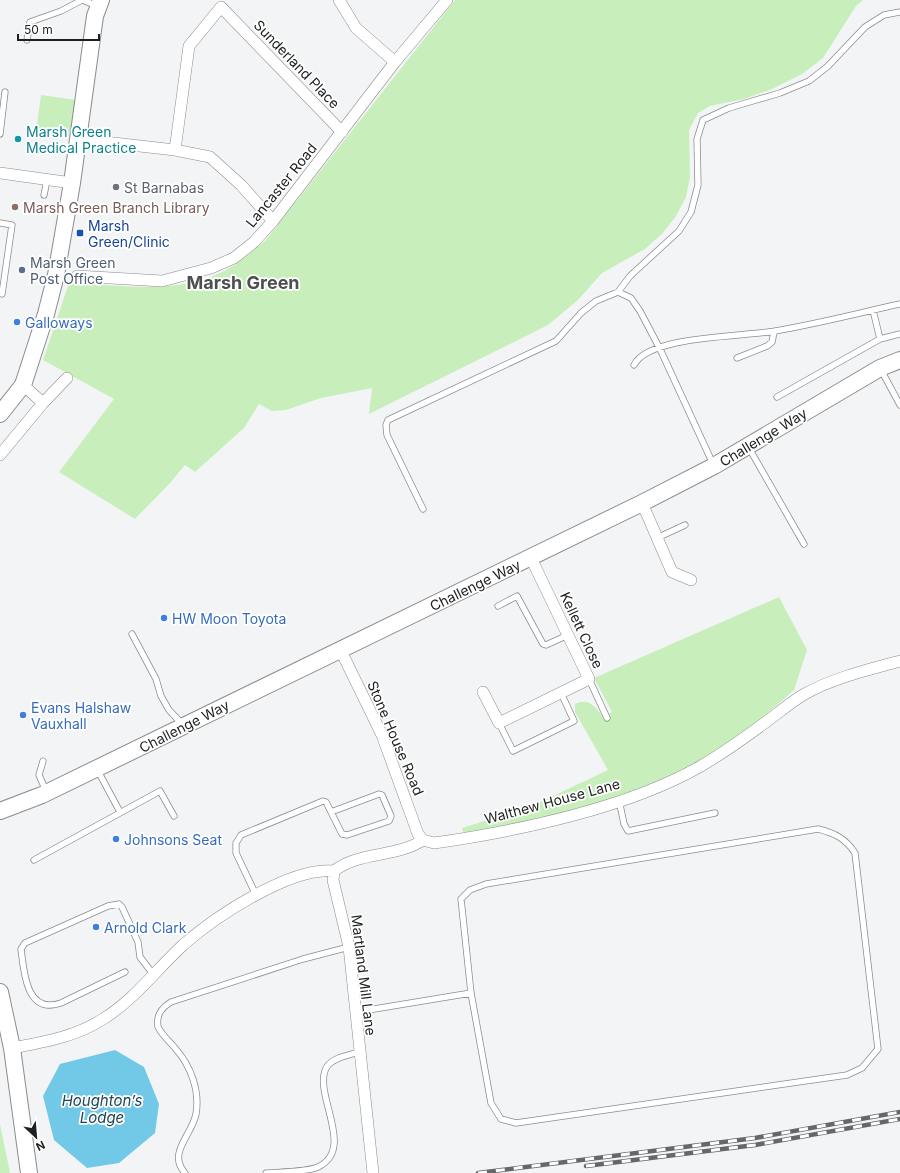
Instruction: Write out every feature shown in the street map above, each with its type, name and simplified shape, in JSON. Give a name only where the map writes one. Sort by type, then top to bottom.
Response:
[{"type":"street","points":[[339,0],[356,28],[395,62]]},
{"type":"street","name":"Lancaster Road","points":[[77,276],[162,281],[211,268],[234,258],[254,242],[272,221],[395,62],[447,0]]},
{"type":"street","points":[[0,414],[22,385],[46,314],[56,275],[72,183],[95,16],[100,3]]},
{"type":"street","name":"Sunderland Place","points":[[175,150],[189,46],[221,7],[342,132]]},
{"type":"street","points":[[78,139],[175,150],[210,156],[241,185],[272,221]]},
{"type":"street","points":[[0,173],[72,183]]},
{"type":"street","name":"Challenge Way","points":[[0,811],[45,793],[96,769],[642,503],[714,466],[880,368],[900,360]]},
{"type":"street","points":[[0,455],[43,403],[67,378]]},
{"type":"street","points":[[22,385],[43,403]]},
{"type":"street","points":[[642,503],[672,572],[691,580]]},
{"type":"street","name":"Kellett Close","points":[[499,723],[589,679],[531,558]]},
{"type":"street","name":"Stone House Road","points":[[340,649],[382,735],[418,834],[423,840]]},
{"type":"street","name":"Walthew House Lane","points":[[423,840],[434,843],[520,828],[588,810],[658,786],[700,766],[737,744],[803,695],[829,683],[900,661]]},
{"type":"street","points":[[483,692],[499,723]]},
{"type":"street","name":"Challenge Way","points":[[0,822],[45,793]]},
{"type":"street","points":[[12,1048],[50,1041],[82,1031],[121,1007],[183,945],[218,917],[256,895],[302,875],[322,869],[334,871],[343,864],[405,849],[423,840]]},
{"type":"street","name":"Martland Mill Lane","points":[[334,871],[333,880],[349,947],[373,1173]]},
{"type":"street","points":[[0,992],[12,1048],[29,1173]]},
{"type":"lane","points":[[27,40],[30,22],[60,11],[82,0],[100,3]]},
{"type":"lane","points":[[423,508],[387,435],[386,426],[388,420],[556,341],[581,313],[596,302],[618,292],[630,276],[679,231],[691,212],[698,185],[697,138],[704,120],[729,108],[780,93],[808,81],[828,66],[865,27],[884,15],[900,12]]},
{"type":"lane","points":[[0,134],[5,92]]},
{"type":"lane","points":[[44,195],[47,180]]},
{"type":"lane","points":[[0,223],[12,225],[2,294]]},
{"type":"lane","points":[[618,292],[631,298],[660,349],[714,466]]},
{"type":"lane","points":[[634,365],[637,360],[645,354],[679,342],[707,337],[774,332],[900,304]]},
{"type":"lane","points":[[873,310],[880,339]]},
{"type":"lane","points":[[737,358],[767,346],[772,342],[774,332]]},
{"type":"lane","points":[[777,397],[880,339],[900,334]]},
{"type":"lane","points":[[880,368],[900,406]]},
{"type":"lane","points":[[748,446],[804,544]]},
{"type":"lane","points":[[657,538],[685,525]]},
{"type":"lane","points":[[498,606],[518,596],[542,644],[546,645],[568,635]]},
{"type":"lane","points":[[132,634],[156,680],[161,696],[169,710],[185,726]]},
{"type":"lane","points":[[589,679],[607,718]]},
{"type":"lane","points":[[499,723],[513,751],[574,721],[561,693]]},
{"type":"lane","points":[[43,761],[39,775],[45,793]]},
{"type":"lane","points":[[96,769],[120,812]]},
{"type":"lane","points":[[34,860],[160,791],[174,816]]},
{"type":"lane","points":[[256,895],[236,853],[236,843],[241,835],[317,802],[326,802],[331,812],[342,834],[347,835],[389,821],[391,816],[382,795],[378,794],[331,812]]},
{"type":"lane","points":[[619,800],[624,824],[628,831],[715,813]]},
{"type":"lane","points":[[818,830],[835,833],[851,846],[855,854],[878,1049],[862,1068],[847,1075],[516,1123],[501,1119],[491,1103],[471,993],[461,900],[470,890],[486,884],[818,830]]},
{"type":"lane","points":[[125,972],[53,1006],[44,1005],[37,1002],[30,992],[21,949],[25,943],[108,906],[119,904],[122,907],[136,936],[140,957],[153,974]]},
{"type":"lane","points":[[185,1173],[181,1168],[178,1155],[196,1114],[196,1093],[191,1073],[186,1063],[158,1027],[157,1022],[160,1011],[171,1002],[302,959],[349,947]]},
{"type":"lane","points":[[356,1012],[471,993]]},
{"type":"lane","points":[[266,1173],[316,1168],[329,1160],[333,1147],[333,1129],[326,1100],[325,1072],[327,1067],[336,1060],[359,1052]]},
{"type":"green space","points":[[455,0],[863,0],[856,6],[823,58],[802,74],[772,89],[744,99],[710,106],[698,113],[689,130],[690,177],[686,197],[676,216],[662,234],[645,249],[602,273],[578,300],[548,325],[369,414],[372,388],[321,398],[286,410],[272,411],[259,404],[244,428],[195,472],[185,465],[170,483],[135,519],[59,472],[114,399],[43,360],[69,283],[134,287],[176,285],[197,281],[217,274],[236,264],[265,241]]},
{"type":"green space","points":[[41,95],[76,100],[69,136],[36,132]]},
{"type":"green space","points":[[779,597],[807,650],[794,690],[761,719],[720,749],[681,771],[639,789],[593,805],[541,819],[464,834],[462,828],[532,806],[608,770],[575,712],[575,704],[580,702],[588,702],[598,710],[603,717],[612,712],[594,678]]},
{"type":"green space","points":[[0,1124],[10,1173],[0,1173]]},
{"type":"water","name":"Houghton’s Lodge","points":[[115,1050],[144,1067],[159,1104],[155,1133],[119,1163],[87,1168],[54,1140],[43,1096],[60,1064]]},
{"type":"railway","points":[[478,1173],[755,1138],[900,1112]]},
{"type":"railway","points":[[586,1166],[755,1145],[900,1119]]},
{"type":"place","name":"Marsh Green Medical Practice","points":[[18,139]]},
{"type":"place","name":"St Barnabas","points":[[116,187]]},
{"type":"place","name":"Marsh Green Branch Library","points":[[15,207]]},
{"type":"place","name":"Marsh Green/Clinic","points":[[80,233]]},
{"type":"place","name":"Marsh Green Post Office","points":[[22,270]]},
{"type":"place","name":"Galloways","points":[[17,322]]},
{"type":"place","name":"HW Moon Toyota","points":[[164,618]]},
{"type":"place","name":"Evans Halshaw Vauxhall","points":[[23,715]]},
{"type":"place","name":"Johnsons Seat","points":[[116,839]]},
{"type":"place","name":"Arnold Clark","points":[[96,927]]},
{"type":"district","name":"Marsh Green","points":[[243,282]]}]
